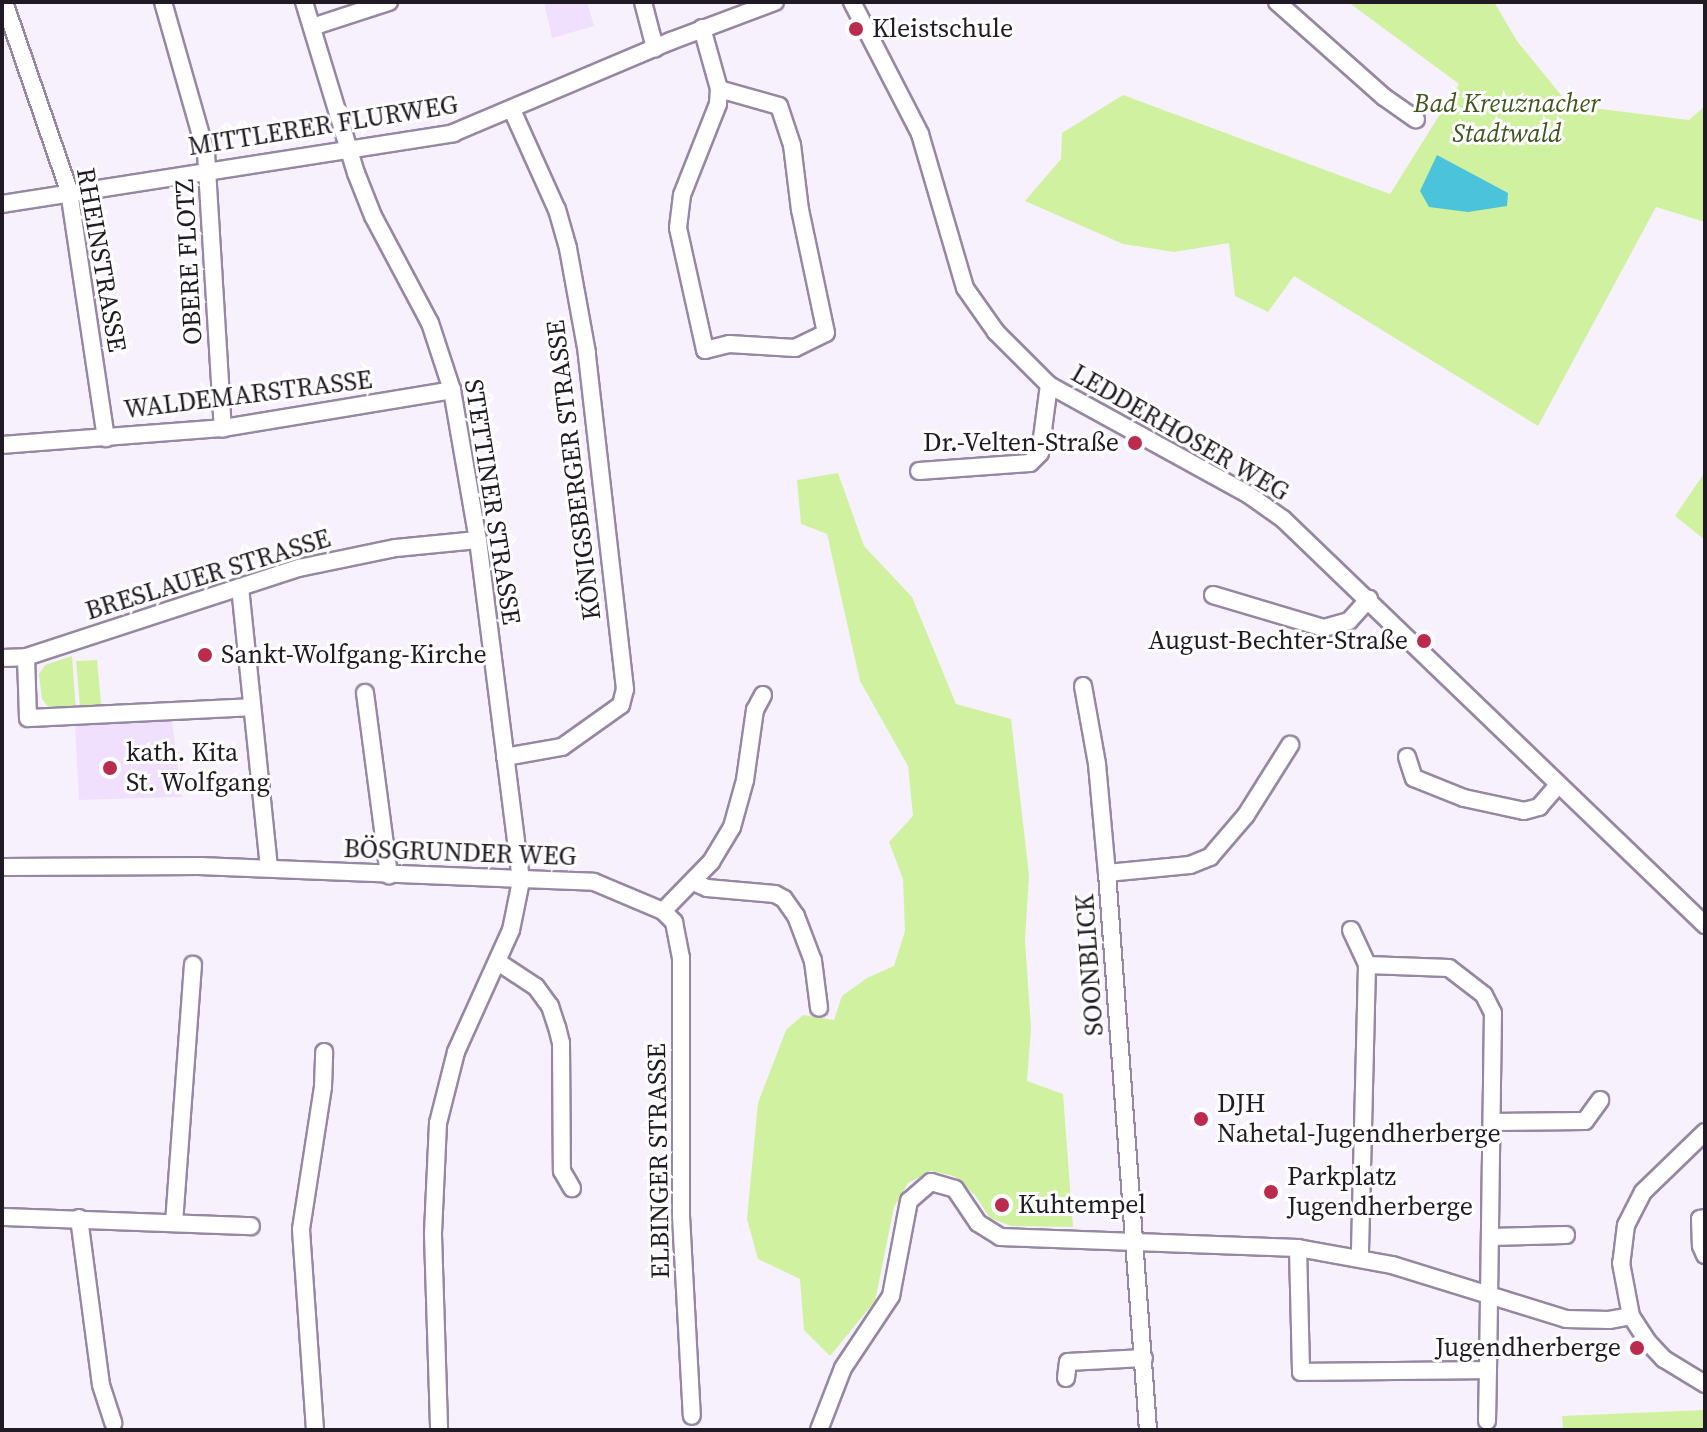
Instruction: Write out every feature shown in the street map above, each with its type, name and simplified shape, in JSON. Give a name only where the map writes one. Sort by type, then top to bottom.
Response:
[{"type":"street","name":"RHEINSTRASSE","points":[[4,2],[69,191],[106,438]]},
{"type":"street","name":"OBERE FLOTZ","points":[[163,2],[206,153],[223,428]]},
{"type":"street","name":"STETTINER STRASSE","points":[[304,2],[373,216],[430,323],[452,390],[478,540],[521,881],[511,930],[456,1052],[438,1123],[433,1235],[439,1430]]},
{"type":"street","points":[[312,27],[389,2]]},
{"type":"street","points":[[643,2],[655,48]]},
{"type":"street","name":"MITTLERER FLURWEG","points":[[2,204],[207,169],[453,133],[702,28],[775,2]]},
{"type":"street","name":"LEDDERHOSER WEG","points":[[852,2],[920,134],[965,288],[996,332],[1049,385],[1249,495],[1283,519],[1369,599],[1557,786],[1626,846],[1705,925]]},
{"type":"street","points":[[1277,2],[1384,97],[1416,119]]},
{"type":"street","points":[[702,28],[719,89],[715,113],[682,195],[678,228],[705,350],[729,344],[795,348],[826,333],[800,210],[792,145],[779,106],[719,89]]},
{"type":"street","name":"KÖNIGSBERGER STRASSE","points":[[505,757],[562,747],[621,705],[625,689],[587,353],[568,248],[557,210],[512,110]]},
{"type":"street","points":[[919,471],[1030,463],[1040,453],[1049,385]]},
{"type":"street","name":"WALDEMARSTRASSE","points":[[2,445],[223,428],[452,390]]},
{"type":"street","name":"BRESLAUER STRASSE","points":[[2,658],[26,657],[299,568],[396,548],[478,540]]},
{"type":"street","points":[[240,587],[269,868]]},
{"type":"street","points":[[1213,595],[1324,628],[1349,621],[1369,599]]},
{"type":"street","points":[[26,657],[28,718],[252,707]]},
{"type":"street","name":"SOONBLICK","points":[[1083,686],[1097,764],[1107,873],[1148,1430]]},
{"type":"street","points":[[365,693],[389,875]]},
{"type":"street","points":[[663,911],[711,862],[732,827],[745,780],[755,710],[763,695]]},
{"type":"street","points":[[1107,873],[1190,865],[1210,857],[1246,815],[1290,745]]},
{"type":"street","points":[[1407,757],[1414,778],[1464,798],[1524,811],[1539,807],[1557,786]]},
{"type":"street","name":"BÖSGRUNDER WEG","points":[[2,867],[269,868],[594,882],[663,911]]},
{"type":"street","points":[[693,882],[707,888],[775,894],[784,899],[796,916],[813,961],[819,1008]]},
{"type":"street","name":"ELBINGER STRASSE","points":[[663,911],[674,922],[681,958],[681,1216],[692,1416]]},
{"type":"street","points":[[1351,930],[1367,965],[1360,1257]]},
{"type":"street","points":[[498,962],[536,987],[550,1006],[557,1027],[561,1043],[562,1171],[572,1188]]},
{"type":"street","points":[[174,1223],[193,965]]},
{"type":"street","points":[[1367,965],[1449,968],[1484,995],[1493,1013],[1487,1421]]},
{"type":"street","points":[[315,1430],[301,1229],[323,1087],[324,1052]]},
{"type":"street","points":[[1492,1122],[1585,1121],[1600,1100]]},
{"type":"street","points":[[1705,1132],[1643,1192],[1626,1225],[1621,1263],[1631,1316],[1664,1359],[1705,1384]]},
{"type":"street","points":[[819,1430],[843,1368],[887,1305],[894,1286],[907,1208],[923,1185],[941,1182],[955,1189],[978,1223],[1000,1237],[1298,1248],[1360,1257],[1566,1319],[1609,1320],[1631,1316]]},
{"type":"street","points":[[2,1217],[251,1226]]},
{"type":"street","points":[[79,1218],[101,1385],[113,1423]]},
{"type":"street","points":[[1705,1218],[1700,1219],[1701,1246],[1705,1255]]},
{"type":"street","points":[[1490,1237],[1566,1235]]},
{"type":"street","points":[[1298,1248],[1301,1372],[1488,1370]]},
{"type":"street","points":[[1066,1378],[1068,1362],[1144,1358]]},
{"type":"shaded area","points":[[544,2],[587,2],[594,26],[552,38]]},
{"type":"shaded area","points":[[172,721],[182,797],[79,800],[75,724]]},
{"type":"green space","name":"Bad Kreuznacher Stadtwald","points":[[1348,2],[1494,2],[1517,41],[1569,105],[1689,120],[1705,106],[1705,222],[1656,207],[1538,426],[1294,276],[1268,312],[1235,296],[1229,243],[1174,252],[1123,244],[1025,201],[1061,159],[1062,133],[1123,95],[1390,194],[1459,84]]},
{"type":"green space","points":[[1705,472],[1705,540],[1675,516]]},
{"type":"green space","points":[[838,473],[864,546],[912,597],[956,704],[1011,719],[1029,875],[1025,940],[1031,1028],[1027,1081],[1063,1094],[1073,1227],[1011,1226],[990,1218],[975,1195],[954,1176],[931,1171],[908,1183],[894,1207],[875,1301],[830,1356],[804,1330],[800,1279],[758,1259],[747,1219],[758,1103],[786,1030],[803,1015],[834,1020],[842,996],[867,978],[894,966],[905,931],[903,879],[889,842],[913,816],[908,766],[860,681],[827,534],[801,524],[797,480]]},
{"type":"green space","points":[[72,656],[76,711],[52,712],[42,699],[39,674],[45,665]]},
{"type":"green space","points":[[97,660],[101,704],[80,706],[76,661]]},
{"type":"green space","points":[[1705,1410],[1705,1430],[1563,1430],[1562,1416]]},
{"type":"water","points":[[1437,155],[1508,193],[1507,206],[1468,212],[1429,207],[1420,191]]},
{"type":"place","name":"Kleistschule","points":[[856,29]]},
{"type":"place","name":"Dr.-Velten-Straße","points":[[1135,443]]},
{"type":"place","name":"August-Bechter-Straße","points":[[1424,641]]},
{"type":"place","name":"Sankt-Wolfgang-Kirche","points":[[205,655]]},
{"type":"place","name":"kath. Kita St. Wolfgang","points":[[110,768]]},
{"type":"place","name":"DJH Nahetal-Jugendherberge","points":[[1201,1119]]},
{"type":"place","name":"Parkplatz Jugendherberge","points":[[1271,1192]]},
{"type":"place","name":"Kuhtempel","points":[[1002,1205]]},
{"type":"place","name":"Jugendherberge","points":[[1637,1348]]}]
